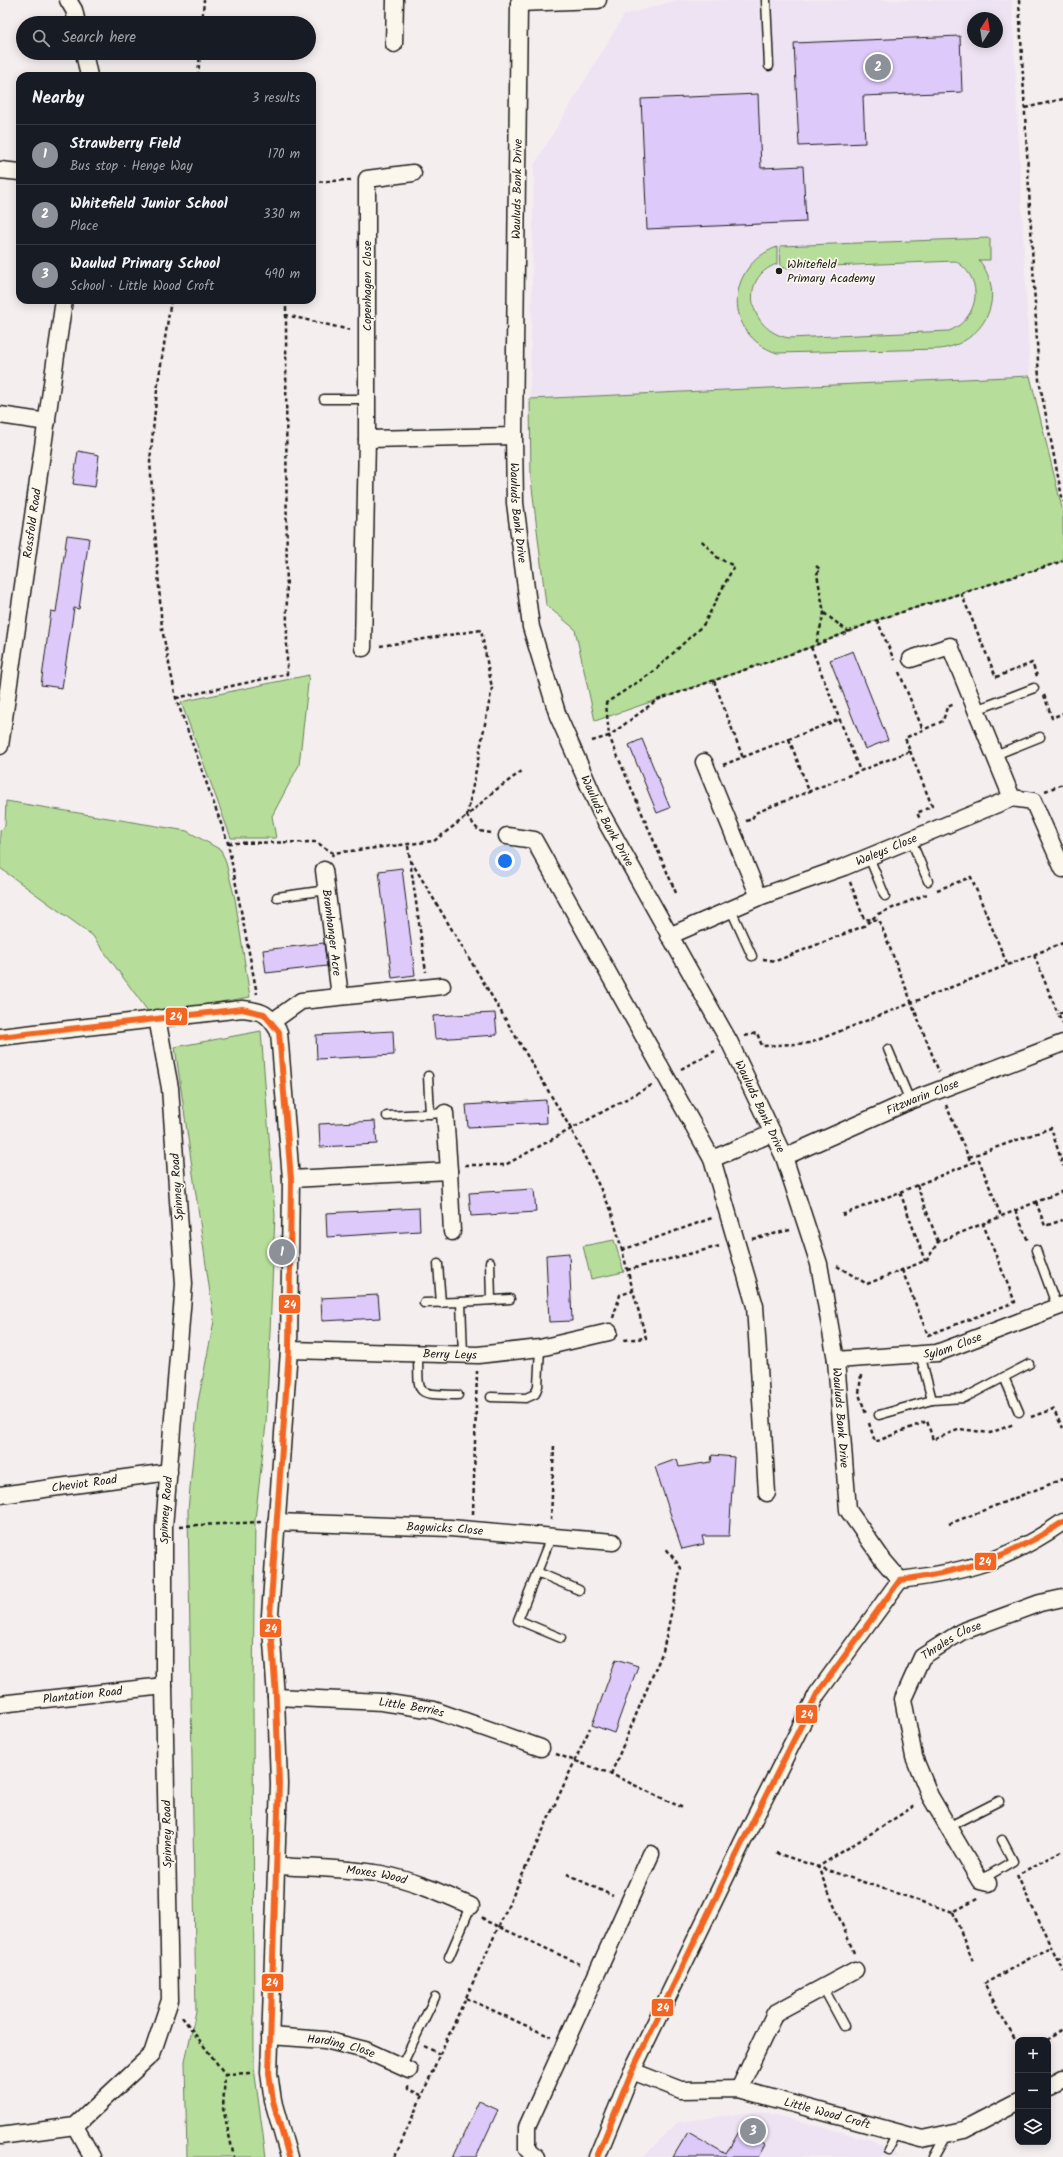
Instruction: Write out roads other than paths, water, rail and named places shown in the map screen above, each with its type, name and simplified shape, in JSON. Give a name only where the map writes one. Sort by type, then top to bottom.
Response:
[{"type":"street","points":[[68,0],[74,10],[75,16]]},
{"type":"street","points":[[394,44],[396,0]]},
{"type":"street","points":[[518,1],[598,0]]},
{"type":"street","name":"Wauluds Bank Drive","points":[[518,1],[514,436],[515,503],[531,627],[558,716],[600,812],[730,1044],[784,1156],[819,1264],[836,1360],[848,1510],[883,1560],[900,1580]]},
{"type":"street","points":[[86,60],[88,72]]},
{"type":"street","points":[[0,170],[16,172]]},
{"type":"street","name":"Copenhagen Close","points":[[363,648],[367,439],[367,179],[413,173]]},
{"type":"street","name":"Rossfold Road","points":[[0,746],[63,304]]},
{"type":"street","points":[[0,416],[47,422]]},
{"type":"street","points":[[367,439],[514,436]]},
{"type":"street","points":[[911,659],[950,646],[1012,798],[1033,801],[1063,869]]},
{"type":"street","points":[[706,767],[759,897]]},
{"type":"street","name":"Waleys Close","points":[[670,936],[759,897],[844,867],[1012,798]]},
{"type":"street","points":[[507,836],[534,840],[712,1158],[755,1306],[767,1492]]},
{"type":"street","name":"Bramhanger Acre","points":[[324,870],[340,996]]},
{"type":"street","points":[[273,1021],[301,1001],[442,986]]},
{"type":"street","points":[[0,1037],[242,1009],[262,1011],[273,1021],[279,1032],[291,1179],[289,1350],[270,1615],[276,1697],[279,1784],[270,2073],[272,2101],[289,2157]]},
{"type":"street","name":"Spinney Road","points":[[75,2126],[152,2054],[170,2000],[164,1686],[164,1527],[184,1284],[170,1088],[157,1018]]},
{"type":"street","name":"Fitzwarin Close","points":[[784,1156],[910,1101],[1063,1043]]},
{"type":"street","points":[[438,1113],[449,1171],[452,1232]]},
{"type":"street","points":[[712,1158],[773,1133]]},
{"type":"street","points":[[291,1179],[449,1171]]},
{"type":"street","name":"Sylam Close","points":[[836,1360],[936,1352],[1060,1306]]},
{"type":"street","name":"Berry Leys","points":[[289,1350],[470,1354],[540,1348],[609,1332]]},
{"type":"street","name":"Cheviot Road","points":[[0,1495],[169,1472]]},
{"type":"street","name":"Bagwicks Close","points":[[276,1522],[472,1530],[613,1542]]},
{"type":"street","points":[[597,2157],[632,2071],[743,1841],[817,1694],[900,1580],[962,1571],[1035,1542],[1063,1522]]},
{"type":"street","name":"Thrales Close","points":[[984,1882],[948,1827],[930,1796],[914,1757],[903,1699],[922,1657],[961,1632],[1040,1603],[1063,1598]]},
{"type":"street","name":"Plantation Road","points":[[0,1704],[164,1686]]},
{"type":"street","name":"Little Berries","points":[[276,1697],[382,1702],[434,1710],[541,1748]]},
{"type":"street","points":[[536,2157],[527,2148],[527,2127],[651,1854]]},
{"type":"street","name":"Moxes Wood","points":[[277,1866],[343,1869],[382,1874],[421,1884],[471,1906]]},
{"type":"street","points":[[739,2089],[775,2014],[855,1970]]},
{"type":"street","name":"Harding Close","points":[[270,2036],[325,2040],[365,2050],[405,2069]]},
{"type":"street","name":"Little Wood Croft","points":[[632,2071],[682,2090],[739,2089],[922,2139],[964,2130],[1015,2104]]},
{"type":"street","points":[[1051,2084],[1063,2078]]},
{"type":"street","points":[[0,2136],[75,2126],[92,2157]]},
{"type":"lane","points":[[766,0],[768,66]]},
{"type":"lane","points":[[324,398],[367,399]]},
{"type":"lane","points":[[974,704],[1034,688]]},
{"type":"lane","points":[[995,755],[1040,737]]},
{"type":"lane","points":[[911,840],[928,881]]},
{"type":"lane","points":[[869,857],[885,896]]},
{"type":"lane","points":[[277,896],[327,890]]},
{"type":"lane","points":[[731,910],[752,956]]},
{"type":"lane","points":[[888,1049],[910,1101]]},
{"type":"lane","points":[[387,1116],[438,1113],[428,1076]]},
{"type":"lane","points":[[1033,1248],[1060,1306]]},
{"type":"lane","points":[[490,1262],[492,1300]]},
{"type":"lane","points":[[438,1264],[440,1303]]},
{"type":"lane","points":[[424,1303],[510,1299]]},
{"type":"lane","points":[[461,1302],[470,1354]]},
{"type":"lane","points":[[491,1397],[526,1398],[535,1394],[538,1386],[540,1348]]},
{"type":"lane","points":[[418,1353],[419,1386],[421,1391],[426,1394],[458,1395]]},
{"type":"lane","points":[[920,1354],[932,1400]]},
{"type":"lane","points":[[878,1415],[932,1400],[964,1398],[1029,1364]]},
{"type":"lane","points":[[1004,1377],[1019,1412]]},
{"type":"lane","points":[[551,1537],[518,1620],[561,1638]]},
{"type":"lane","points":[[537,1572],[579,1590]]},
{"type":"lane","points":[[948,1827],[999,1801]]},
{"type":"lane","points":[[984,1882],[1013,1861],[1002,1840]]},
{"type":"lane","points":[[449,1957],[471,1906]]},
{"type":"lane","points":[[823,1987],[844,2026]]},
{"type":"lane","points":[[405,2069],[435,1997]]},
{"type":"lane","points":[[888,2150],[897,2132]]},
{"type":"lane","points":[[934,2157],[947,2134]]},
{"type":"place","name":"Whitefield Junior School","points":[[878,67]]},
{"type":"place","name":"Whitefield Primary Academy","points":[[779,271]]},
{"type":"place","name":"Strawberry Field","points":[[282,1252]]},
{"type":"place","name":"Waulud Primary School","points":[[753,2131]]}]
